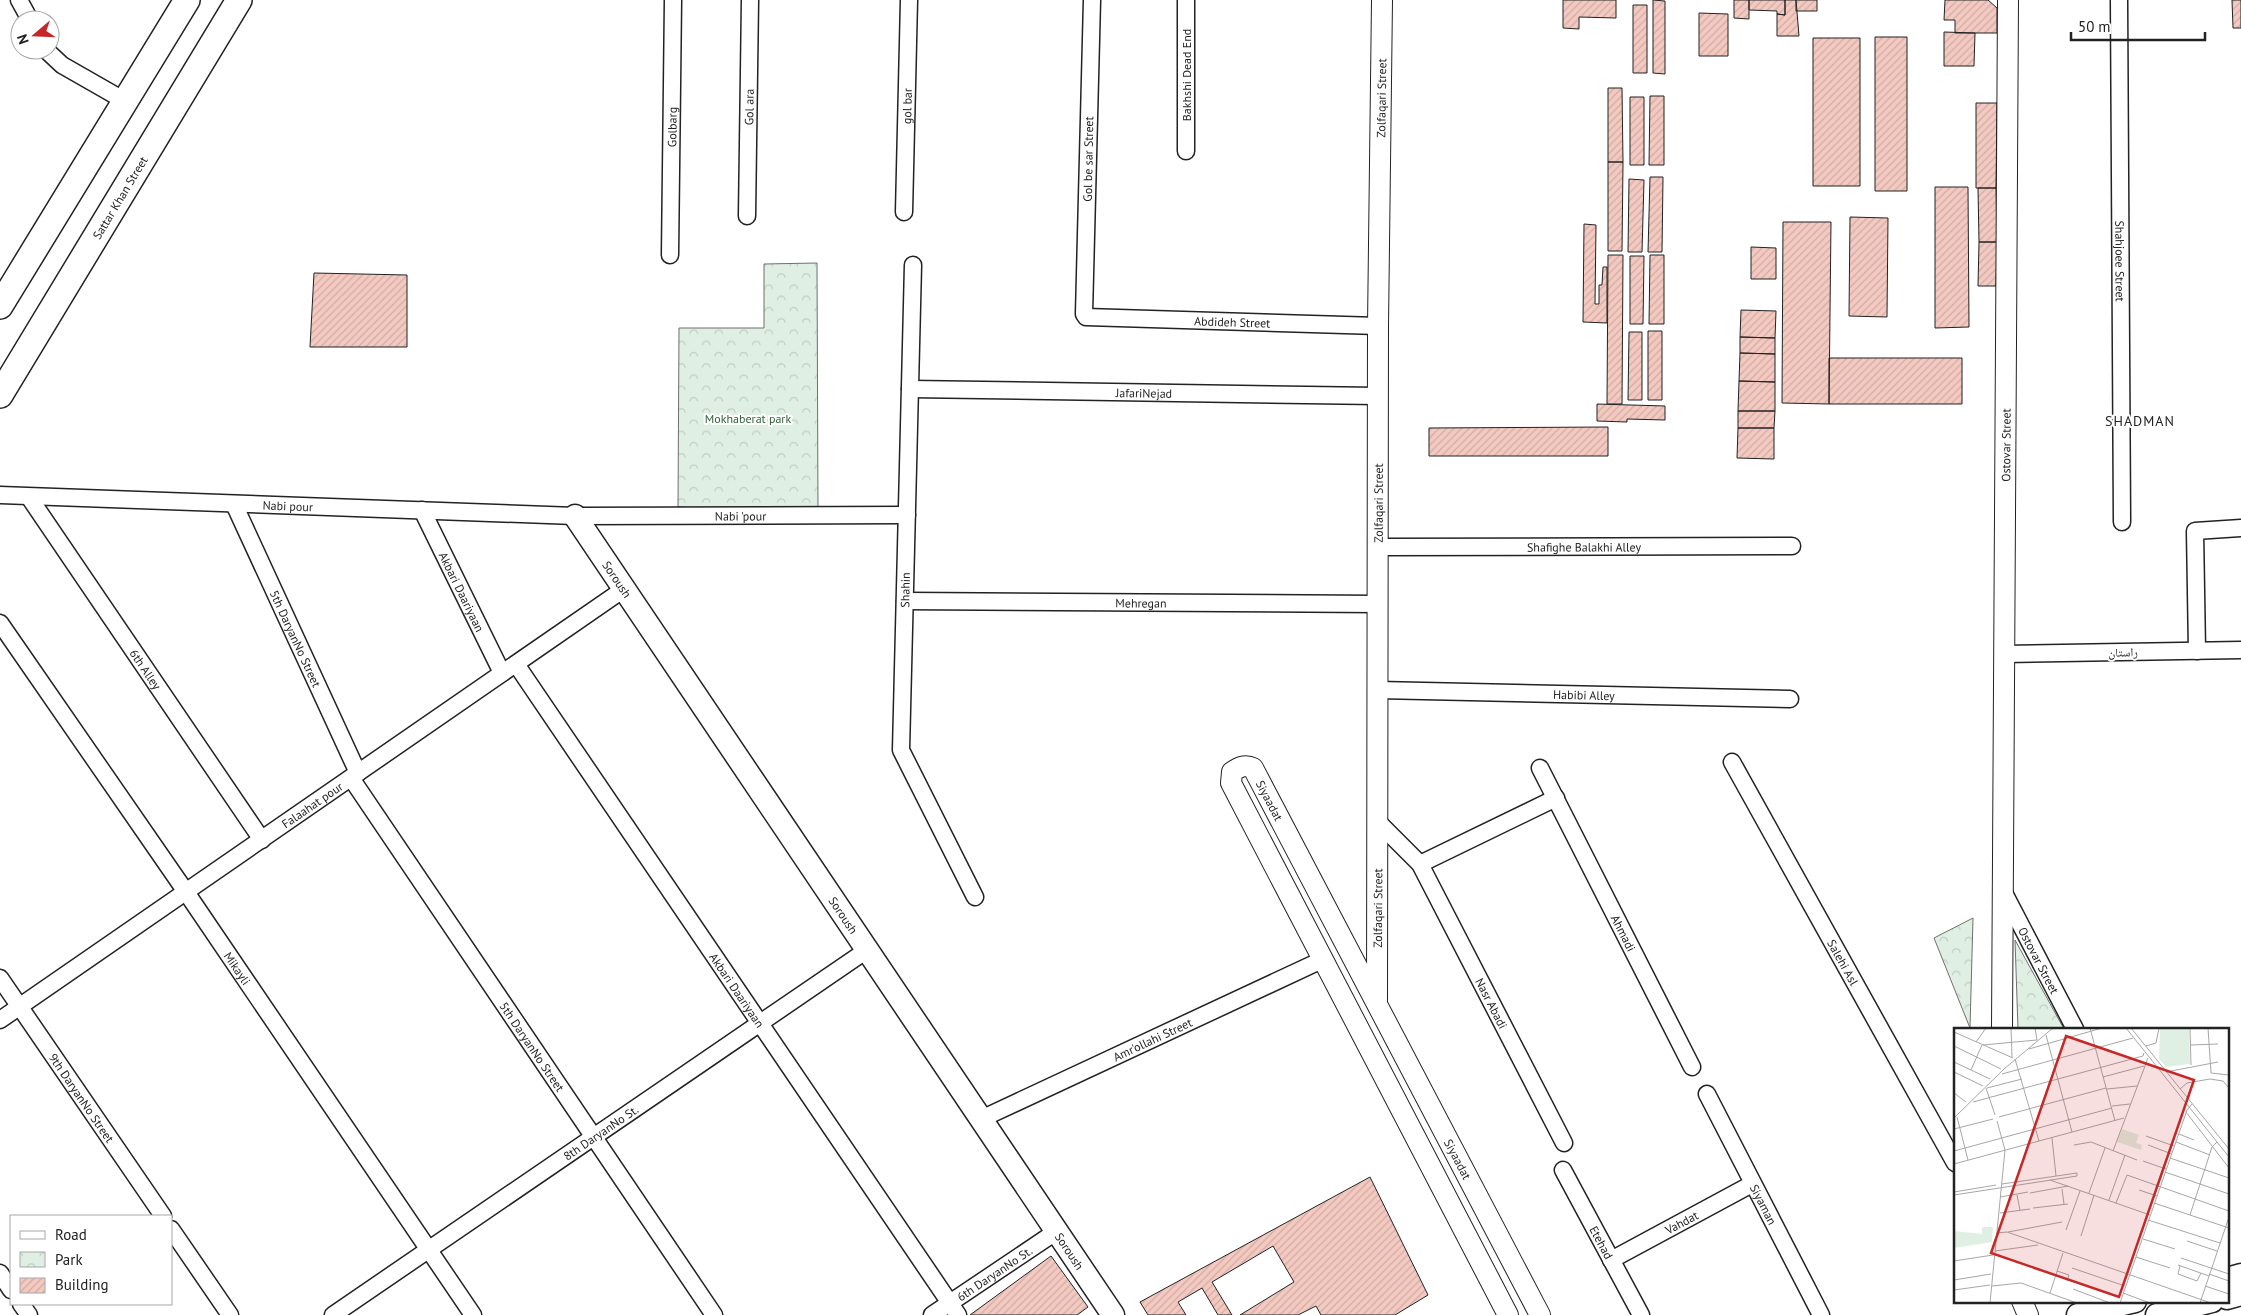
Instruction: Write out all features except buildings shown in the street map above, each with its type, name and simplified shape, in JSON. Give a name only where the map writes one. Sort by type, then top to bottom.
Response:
[{"type":"main road","points":[[0,306],[186,0]]},
{"type":"main road","name":"Sattar Khan Street","points":[[0,395],[230,3]]},
{"type":"main road","name":"Soroush","points":[[575,516],[1113,1315]]},
{"type":"main road","points":[[2228,1279],[2241,1275]]},
{"type":"main road","points":[[2228,1298],[2241,1294]]},
{"type":"main road","points":[[2078,1315],[2130,1302]]},
{"type":"main road","points":[[2157,1315],[2208,1302]]},
{"type":"street","name":"Golbarg","points":[[670,254],[673,0]]},
{"type":"street","name":"Gol ara","points":[[747,216],[750,0]]},
{"type":"street","name":"gol bar","points":[[904,212],[909,0]]},
{"type":"street","name":"Gol be sar Street","points":[[1086,317],[1084,314],[1092,0]]},
{"type":"street","name":"Bakhshi Dead End","points":[[1186,0],[1186,151]]},
{"type":"street","name":"Zolfaqari Street","points":[[1377,1006],[1369,970],[1378,822],[1378,326],[1382,0]]},
{"type":"street","name":"Ostovar Street","points":[[2002,1028],[2008,0]]},
{"type":"street","name":"Shahjoee Street","points":[[2119,0],[2122,522]]},
{"type":"street","points":[[57,60],[124,101]]},
{"type":"street","name":"Shahin","points":[[913,265],[901,750],[976,897]]},
{"type":"street","points":[[0,282],[11,278],[26,266]]},
{"type":"street","name":"Abdideh Street","points":[[1086,317],[1378,326]]},
{"type":"street","name":"JafariNejad","points":[[910,389],[1378,396]]},
{"type":"street","name":"Nabi pour","points":[[0,495],[575,516]]},
{"type":"street","name":"6th Alley","points":[[29,497],[262,840]]},
{"type":"street","name":"5th DaryanNo Street","points":[[234,504],[355,775],[714,1315]]},
{"type":"street","name":"Akbari Daariyaan","points":[[422,510],[502,673]]},
{"type":"street","name":"Nabi 'pour","points":[[575,516],[907,515]]},
{"type":"street","points":[[2197,651],[2195,531],[2241,528]]},
{"type":"street","name":"Shafighe Balakhi Alley","points":[[1378,547],[1792,546]]},
{"type":"street","name":"Falaahat pour","points":[[0,1020],[624,590]]},
{"type":"street","name":"Mehregan","points":[[904,601],[1378,604]]},
{"type":"street","name":"Mikayli","points":[[0,623],[186,892],[473,1315]]},
{"type":"street","name":"راستان","points":[[2004,654],[2241,650]]},
{"type":"street","name":"Akbari Daariyaan","points":[[516,664],[954,1309]]},
{"type":"street","name":"Habibi Alley","points":[[1378,690],[1790,699]]},
{"type":"street","name":"Salehi Asl","points":[[1732,762],[1954,1161]]},
{"type":"street","name":"Siyaadat","points":[[1369,970],[1254,768],[1238,767],[1232,772],[1231,783],[1508,1315]]},
{"type":"street","name":"Ahmadi","points":[[1540,768],[1692,1067]]},
{"type":"street","points":[[1420,864],[1556,798]]},
{"type":"street","name":"Nasr Abadi","points":[[1378,822],[1420,864],[1564,1143]]},
{"type":"street","name":"Ostovar Street","points":[[2003,891],[2074,1028]]},
{"type":"street","name":"8th DaryanNo St.","points":[[333,1315],[867,950]]},
{"type":"street","name":"Amr'ollahi Street","points":[[981,1119],[1324,959]]},
{"type":"street","name":"9th DaryanNo Street","points":[[0,978],[162,1215]]},
{"type":"street","name":"Siyaadat","points":[[1377,1006],[1540,1315]]},
{"type":"street","name":"Siyaman","points":[[1706,1094],[1821,1315]]},
{"type":"street","name":"Etehad","points":[[1563,1170],[1641,1315]]},
{"type":"street","name":"Vahdat","points":[[1612,1260],[1752,1184]]},
{"type":"street","points":[[172,1229],[230,1315]]},
{"type":"street","name":"6th DaryanNo St.","points":[[932,1315],[954,1309],[1057,1231]]},
{"type":"street","points":[[0,1273],[10,1288]]},
{"type":"street","points":[[2022,1302],[2028,1315]]},
{"type":"green space","name":"Mokhaberat park","points":[[817,263],[818,512],[678,507],[679,328],[764,328],[764,264]]},
{"type":"green space","points":[[1973,918],[1970,1028],[1934,938]]},
{"type":"green space","points":[[2015,940],[2063,1028],[2018,1028]]},
{"type":"district","name":"SHADMAN","points":[[2140,421]]}]
